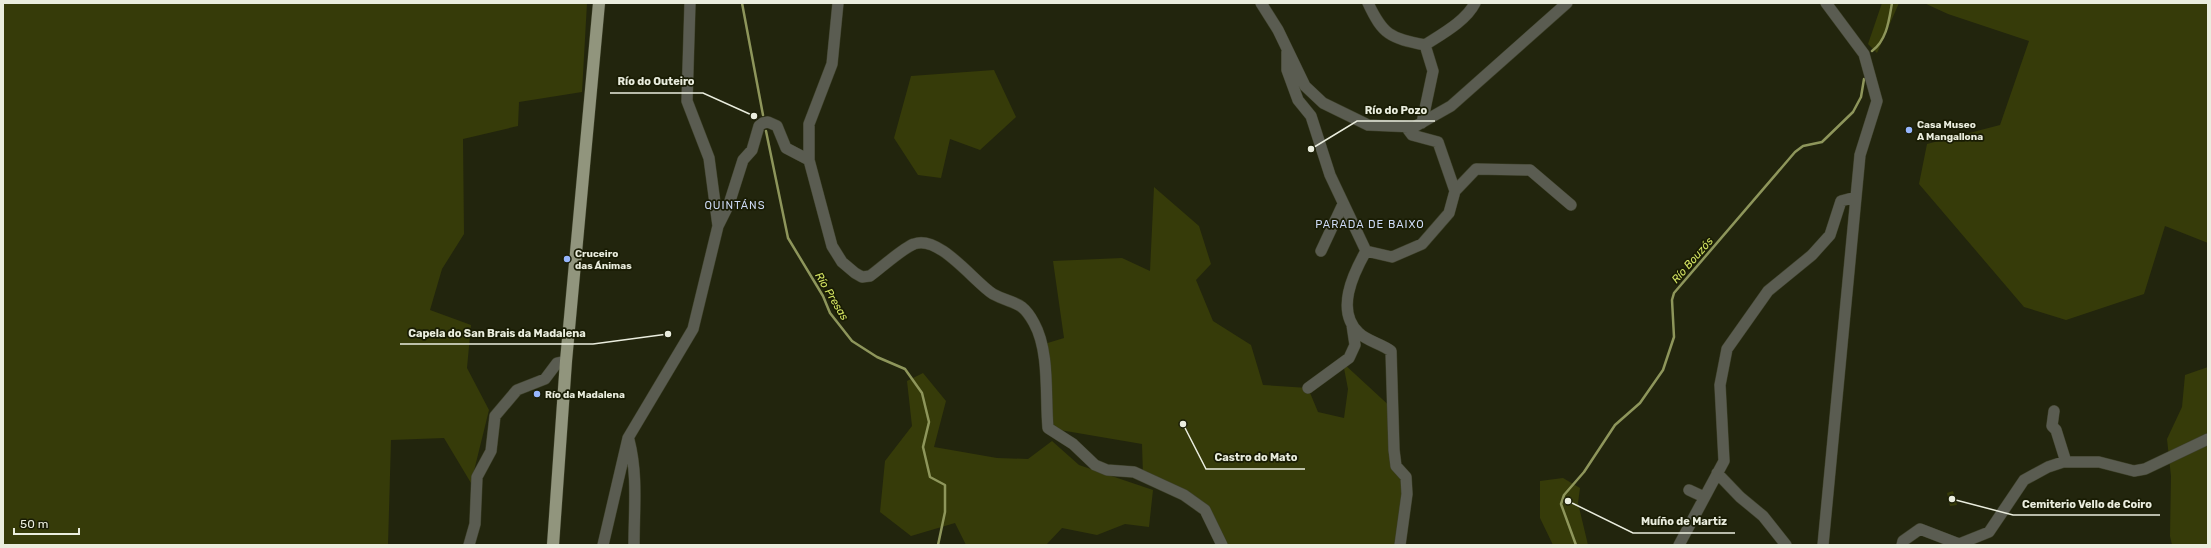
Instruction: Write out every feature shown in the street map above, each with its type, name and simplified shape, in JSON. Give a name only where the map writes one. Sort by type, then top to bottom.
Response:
[{"type":"main road","points":[[553,545],[566,361],[599,3]]},
{"type":"street","points":[[690,3],[687,101],[709,158],[718,226]]},
{"type":"street","points":[[838,3],[832,64],[809,124],[809,160],[832,246],[842,262],[862,277],[870,276],[914,244],[929,243],[962,265],[993,294],[1022,306],[1034,324],[1042,350],[1048,398],[1048,428],[1073,444],[1094,465],[1107,470],[1134,472],[1184,495],[1204,510],[1222,545]]},
{"type":"street","points":[[1261,3],[1278,30],[1304,86],[1323,102],[1368,125],[1414,128],[1451,106],[1567,3]]},
{"type":"street","points":[[1368,3],[1377,22],[1383,30],[1405,41],[1425,45],[1447,30],[1472,9],[1475,3]]},
{"type":"street","points":[[1822,545],[1860,155],[1877,101],[1864,54],[1826,3]]},
{"type":"street","points":[[1422,123],[1433,71],[1425,45]]},
{"type":"street","points":[[1287,52],[1286,70],[1298,100],[1311,116],[1330,175],[1366,251]]},
{"type":"street","points":[[603,545],[628,438],[693,329],[718,226],[729,204],[743,160],[752,150],[759,126],[762,123],[768,122],[777,126],[786,148],[809,160]]},
{"type":"street","points":[[1406,127],[1412,135],[1438,142],[1455,191]]},
{"type":"street","points":[[1366,251],[1392,257],[1422,244],[1449,213],[1455,191],[1476,170],[1530,170],[1571,206]]},
{"type":"street","points":[[1679,545],[1724,461],[1720,385],[1727,349],[1768,291],[1812,254],[1830,235],[1841,202],[1856,197]]},
{"type":"street","points":[[1321,251],[1343,204]]},
{"type":"street","points":[[1308,388],[1349,358],[1355,345],[1347,302],[1349,284],[1366,251]]},
{"type":"street","points":[[1352,324],[1360,334],[1382,344],[1391,351],[1394,450],[1396,466],[1406,476],[1407,494],[1400,545]]},
{"type":"street","points":[[469,545],[475,524],[477,477],[491,451],[495,416],[518,390],[546,379],[557,363],[566,361]]},
{"type":"street","points":[[2054,411],[2052,426],[2056,430],[2066,462]]},
{"type":"street","points":[[628,438],[632,453],[636,493],[634,545]]},
{"type":"street","points":[[1902,545],[1903,541],[1920,529],[1959,544],[1989,532],[2024,480],[2048,467],[2066,462],[2099,462],[2134,471],[2146,470],[2208,439]]},
{"type":"street","points":[[1717,473],[1740,497],[1763,516],[1786,545]]},
{"type":"street","points":[[1688,490],[1704,497]]},
{"type":"green space","points":[[3,3],[587,3],[582,92],[519,102],[518,126],[463,139],[464,234],[442,269],[430,310],[471,325],[467,368],[489,410],[471,483],[444,438],[391,440],[388,545],[3,545]]},
{"type":"green space","points":[[1882,3],[1899,3],[1877,53],[1868,44]]},
{"type":"green space","points":[[1924,3],[2208,3],[2208,243],[2165,226],[2144,294],[2066,320],[2024,307],[1919,184],[1927,144],[2000,125],[2029,41],[1948,14]]},
{"type":"green space","points":[[994,70],[1016,117],[980,150],[950,139],[941,178],[918,175],[894,138],[911,76]]},
{"type":"green space","points":[[1154,187],[1199,226],[1211,264],[1196,280],[1213,321],[1251,345],[1263,385],[1308,388],[1318,412],[1344,418],[1348,389],[1343,363],[1394,410],[1394,450],[1406,477],[1400,545],[1222,545],[1205,510],[1143,475],[1142,444],[1048,428],[1041,345],[1064,338],[1053,261],[1122,258],[1150,271]]},
{"type":"green space","points":[[2208,367],[2208,545],[2172,545],[2170,536],[2171,476],[2167,439],[2182,407],[2185,375]]},
{"type":"green space","points":[[923,373],[946,401],[934,447],[997,458],[1028,459],[1052,441],[1079,465],[1153,490],[1149,527],[1125,524],[1097,535],[1062,528],[1046,545],[966,545],[955,523],[911,536],[880,512],[885,461],[912,426],[907,381]]},
{"type":"green space","points":[[1563,478],[1580,488],[1578,503],[1588,545],[1553,545],[1540,518],[1540,481]]},
{"type":"green space","points":[[1953,491],[1957,505],[1950,506],[1947,493]]},
{"type":"waterway","name":"Río Presas","points":[[742,3],[763,115]]},
{"type":"waterway","name":"Río Bouzós","points":[[1872,51],[1884,35],[1892,3]]},
{"type":"waterway","name":"Río Bouzós","points":[[1576,545],[1561,504],[1564,495],[1584,472],[1615,425],[1640,403],[1663,370],[1674,337],[1672,300],[1674,293],[1795,152],[1803,146],[1822,142],[1853,112],[1861,97],[1864,79]]},
{"type":"waterway","name":"Río Presas","points":[[766,131],[788,238],[823,296],[830,313],[852,341],[877,357],[905,369],[922,393],[929,422],[923,447],[930,477],[945,485],[945,512],[938,545]]},
{"type":"place","name":"Río do Outeiro","points":[[754,116]]},
{"type":"place","name":"Casa Museo A Mangallona","points":[[1909,130]]},
{"type":"place","name":"Río do Pozo","points":[[1311,149]]},
{"type":"place","name":"Cruceiro das Ánimas","points":[[567,259]]},
{"type":"place","name":"Capela do San Brais da Madalena","points":[[668,334]]},
{"type":"place","name":"Río da Madalena","points":[[537,394]]},
{"type":"place","name":"Castro do Mato","points":[[1183,424]]},
{"type":"place","name":"Cemiterio Vello de Coiro","points":[[1952,499]]},
{"type":"place","name":"Muíño de Martiz","points":[[1568,501]]},
{"type":"district","name":"QUINTÁNS","points":[[735,205]]},
{"type":"district","name":"PARADA DE BAIXO","points":[[1370,224]]}]
